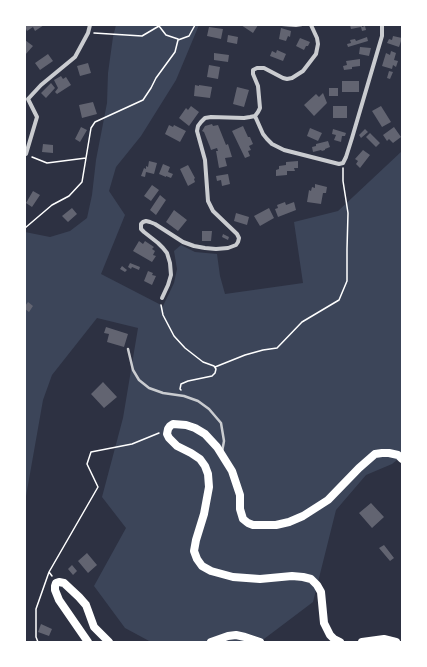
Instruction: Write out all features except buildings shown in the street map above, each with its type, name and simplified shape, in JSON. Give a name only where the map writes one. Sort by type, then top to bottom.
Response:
[{"type":"main road","points":[[340,642],[330,635],[324,623],[321,592],[311,579],[298,576],[260,579],[233,577],[211,571],[202,566],[197,559],[194,550],[204,514],[209,487],[208,474],[200,459],[177,446],[169,438],[168,429],[173,424],[186,425],[205,434],[217,447],[232,471],[240,494],[240,509],[243,519],[248,523],[257,525],[276,525],[289,522],[302,516],[328,500],[375,454],[389,453],[398,455],[402,459]]},
{"type":"main road","points":[[88,642],[59,600],[55,590],[56,583],[64,583],[79,596],[86,605],[94,627],[109,642]]},
{"type":"main road","points":[[211,642],[236,635],[245,636],[260,642]]},
{"type":"main road","points":[[362,642],[384,639],[396,642]]},
{"type":"street","points":[[26,154],[37,117],[28,99],[75,56],[88,33],[90,25]]},
{"type":"street","points":[[162,298],[168,286],[171,275],[167,252],[141,229],[141,224],[146,221],[156,224],[183,242],[194,246],[216,249],[228,248],[236,245],[239,238],[237,234],[213,211],[208,202],[205,160],[197,131],[198,126],[205,118],[244,118],[255,116],[260,108],[258,86],[253,70],[257,68],[264,68],[283,78],[292,78],[303,71],[316,54],[318,44],[311,25]]},
{"type":"street","points":[[255,116],[263,134],[272,144],[284,150],[341,163],[346,157],[352,138],[382,36],[382,25]]},
{"type":"lane","points":[[128,349],[133,370],[139,380],[149,388],[163,393],[184,396],[198,401],[210,409],[221,423],[224,441],[221,454]]},
{"type":"path","points":[[88,33],[142,36],[159,26],[166,35],[178,40],[189,36],[195,25]]},
{"type":"path","points":[[277,25],[305,25]]},
{"type":"path","points":[[25,228],[52,205],[69,196],[82,182],[91,128],[95,122],[143,100],[156,78],[175,52],[178,40]]},
{"type":"path","points":[[26,154],[47,163],[86,158]]},
{"type":"path","points":[[162,298],[161,302],[163,314],[174,336],[185,348],[203,362],[215,366],[245,355],[277,348],[302,322],[339,300],[347,281],[348,213],[341,163]]},
{"type":"path","points":[[184,396],[180,389],[181,384],[212,376],[215,374],[215,366]]},
{"type":"path","points":[[38,642],[36,637],[36,609],[49,572],[98,487],[87,464],[91,452],[132,444],[168,429]]},
{"type":"path","points":[[49,572],[56,583]]},
{"type":"shaded area","points":[[116,25],[199,25],[176,80],[141,136],[116,167],[109,191],[125,215],[101,274],[163,306],[174,283],[177,269],[174,251],[181,245],[195,252],[217,254],[220,276],[225,294],[303,283],[294,222],[338,211],[402,151],[402,456],[392,464],[366,475],[336,510],[313,602],[260,642],[151,642],[125,628],[94,586],[126,528],[102,497],[123,418],[138,328],[97,318],[52,375],[43,400],[25,502],[25,232],[50,237],[70,231],[87,218],[107,103],[108,73]]}]
